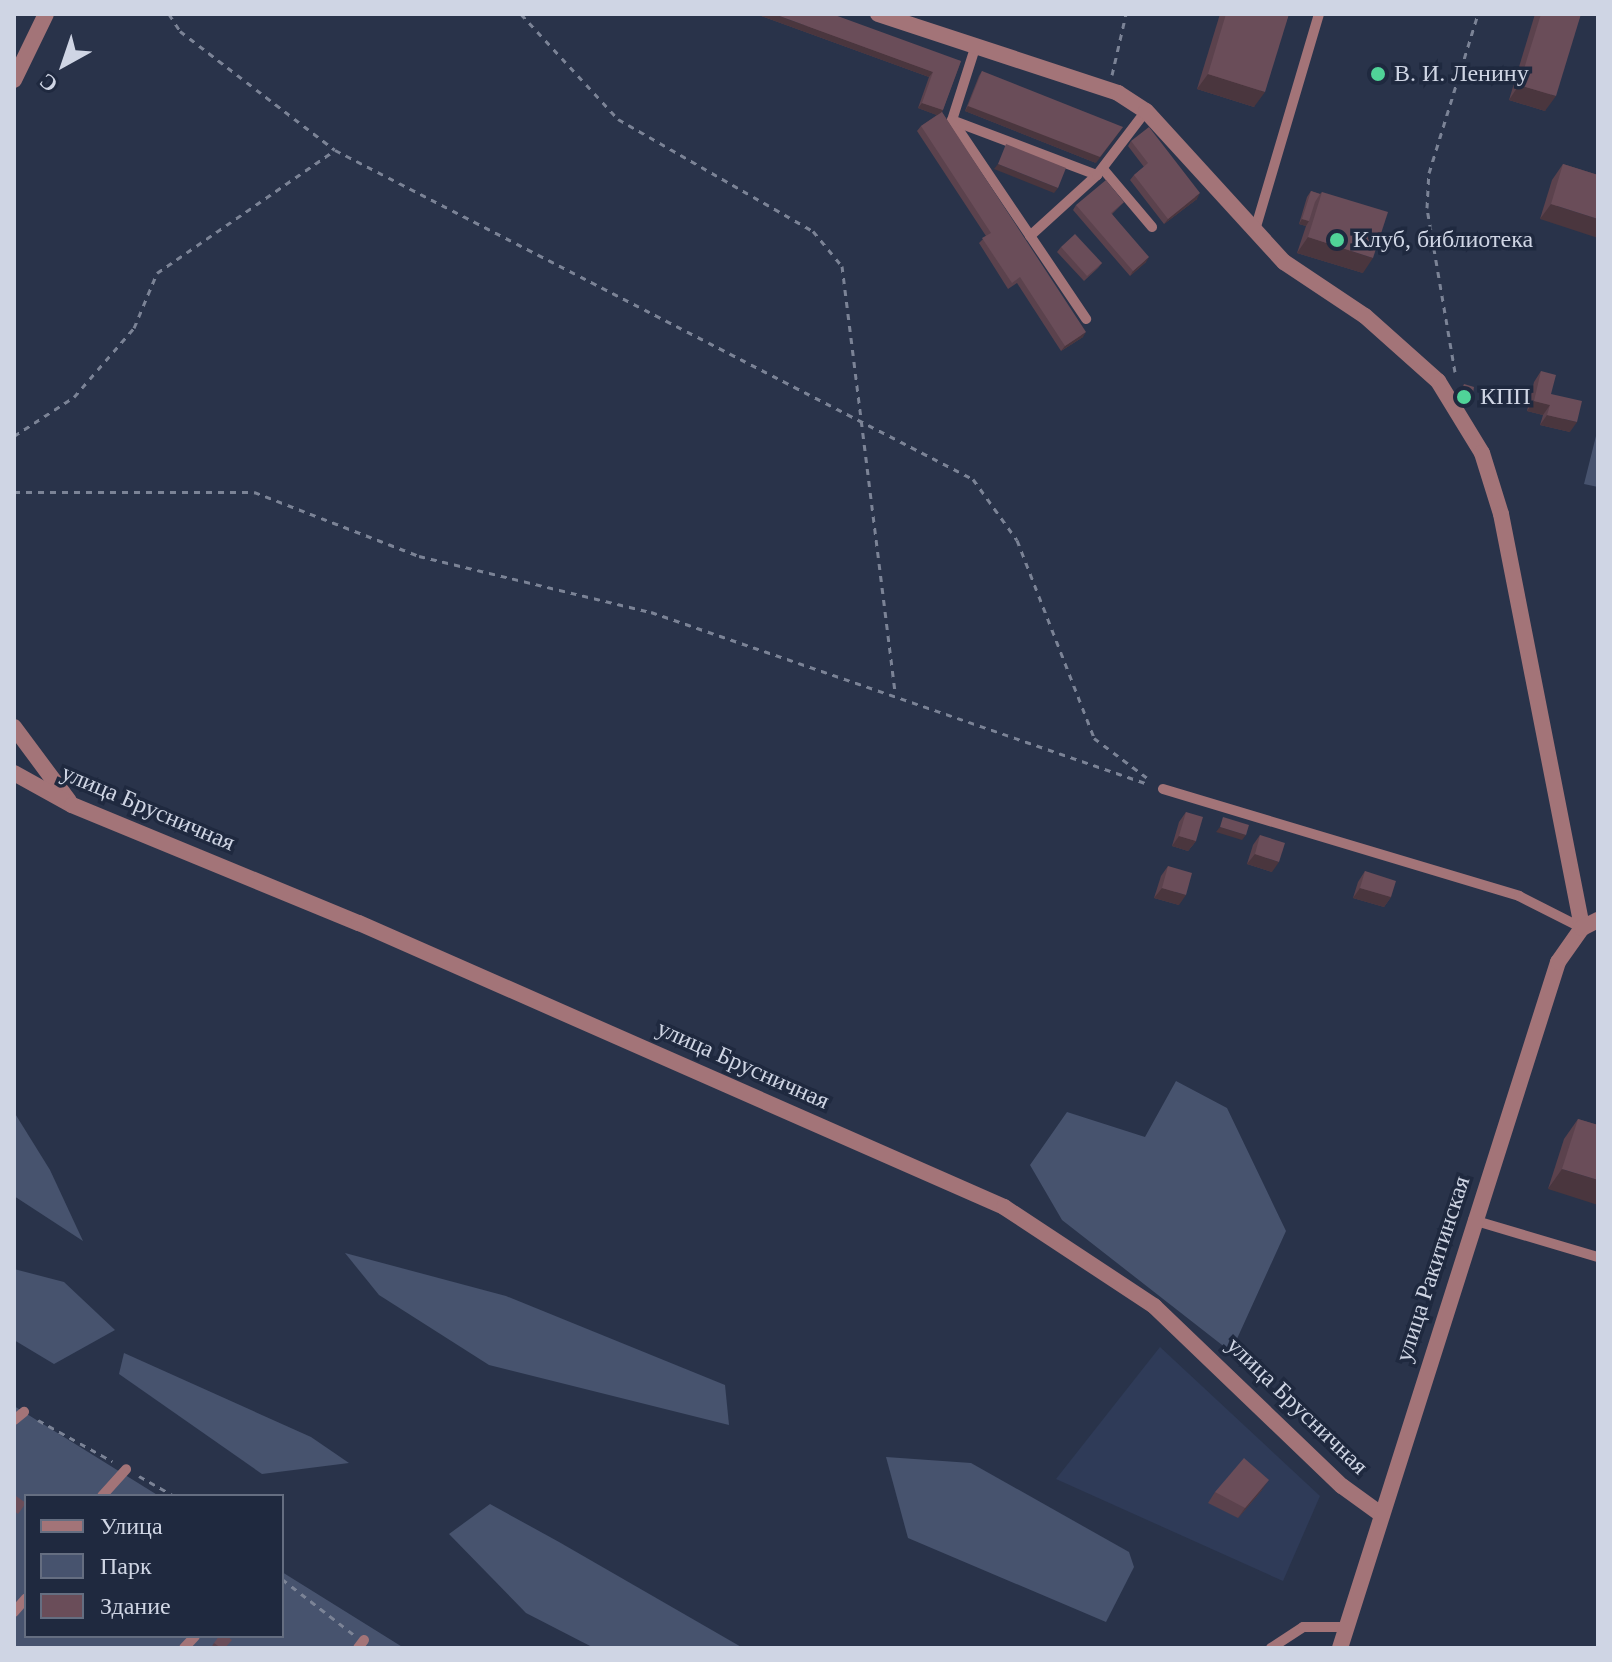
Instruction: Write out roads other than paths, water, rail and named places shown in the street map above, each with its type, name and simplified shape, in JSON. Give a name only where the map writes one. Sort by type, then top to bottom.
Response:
[{"type":"street","points":[[14,80],[46,14]]},
{"type":"street","points":[[878,14],[1108,90],[1146,111],[1284,262],[1365,316],[1438,381],[1482,453],[1501,514],[1582,928]]},
{"type":"street","points":[[14,727],[72,805]]},
{"type":"street","name":"улица Брусничная","points":[[14,773],[72,805],[359,923],[1004,1207],[1154,1306],[1342,1486],[1382,1515]]},
{"type":"street","name":"улица Ракитинская","points":[[1340,1648],[1473,1220],[1558,962],[1582,928],[1598,920]]},
{"type":"lane","points":[[1255,230],[1319,14]]},
{"type":"lane","points":[[952,120],[975,48]]},
{"type":"lane","points":[[1030,236],[1100,172],[1146,111]]},
{"type":"lane","points":[[952,120],[1100,172],[1152,227]]},
{"type":"lane","points":[[952,120],[1086,319]]},
{"type":"lane","points":[[1163,789],[1519,896],[1582,928]]},
{"type":"lane","points":[[1473,1220],[1598,1257]]},
{"type":"lane","points":[[14,1420],[24,1412]]},
{"type":"lane","points":[[104,1494],[126,1469]]},
{"type":"lane","points":[[1271,1648],[1303,1627],[1346,1627]]},
{"type":"place","name":"В. И. Ленину","points":[[1378,74]]},
{"type":"place","name":"Клуб, библиотека","points":[[1337,240]]},
{"type":"place","name":"КПП","points":[[1464,397]]}]
